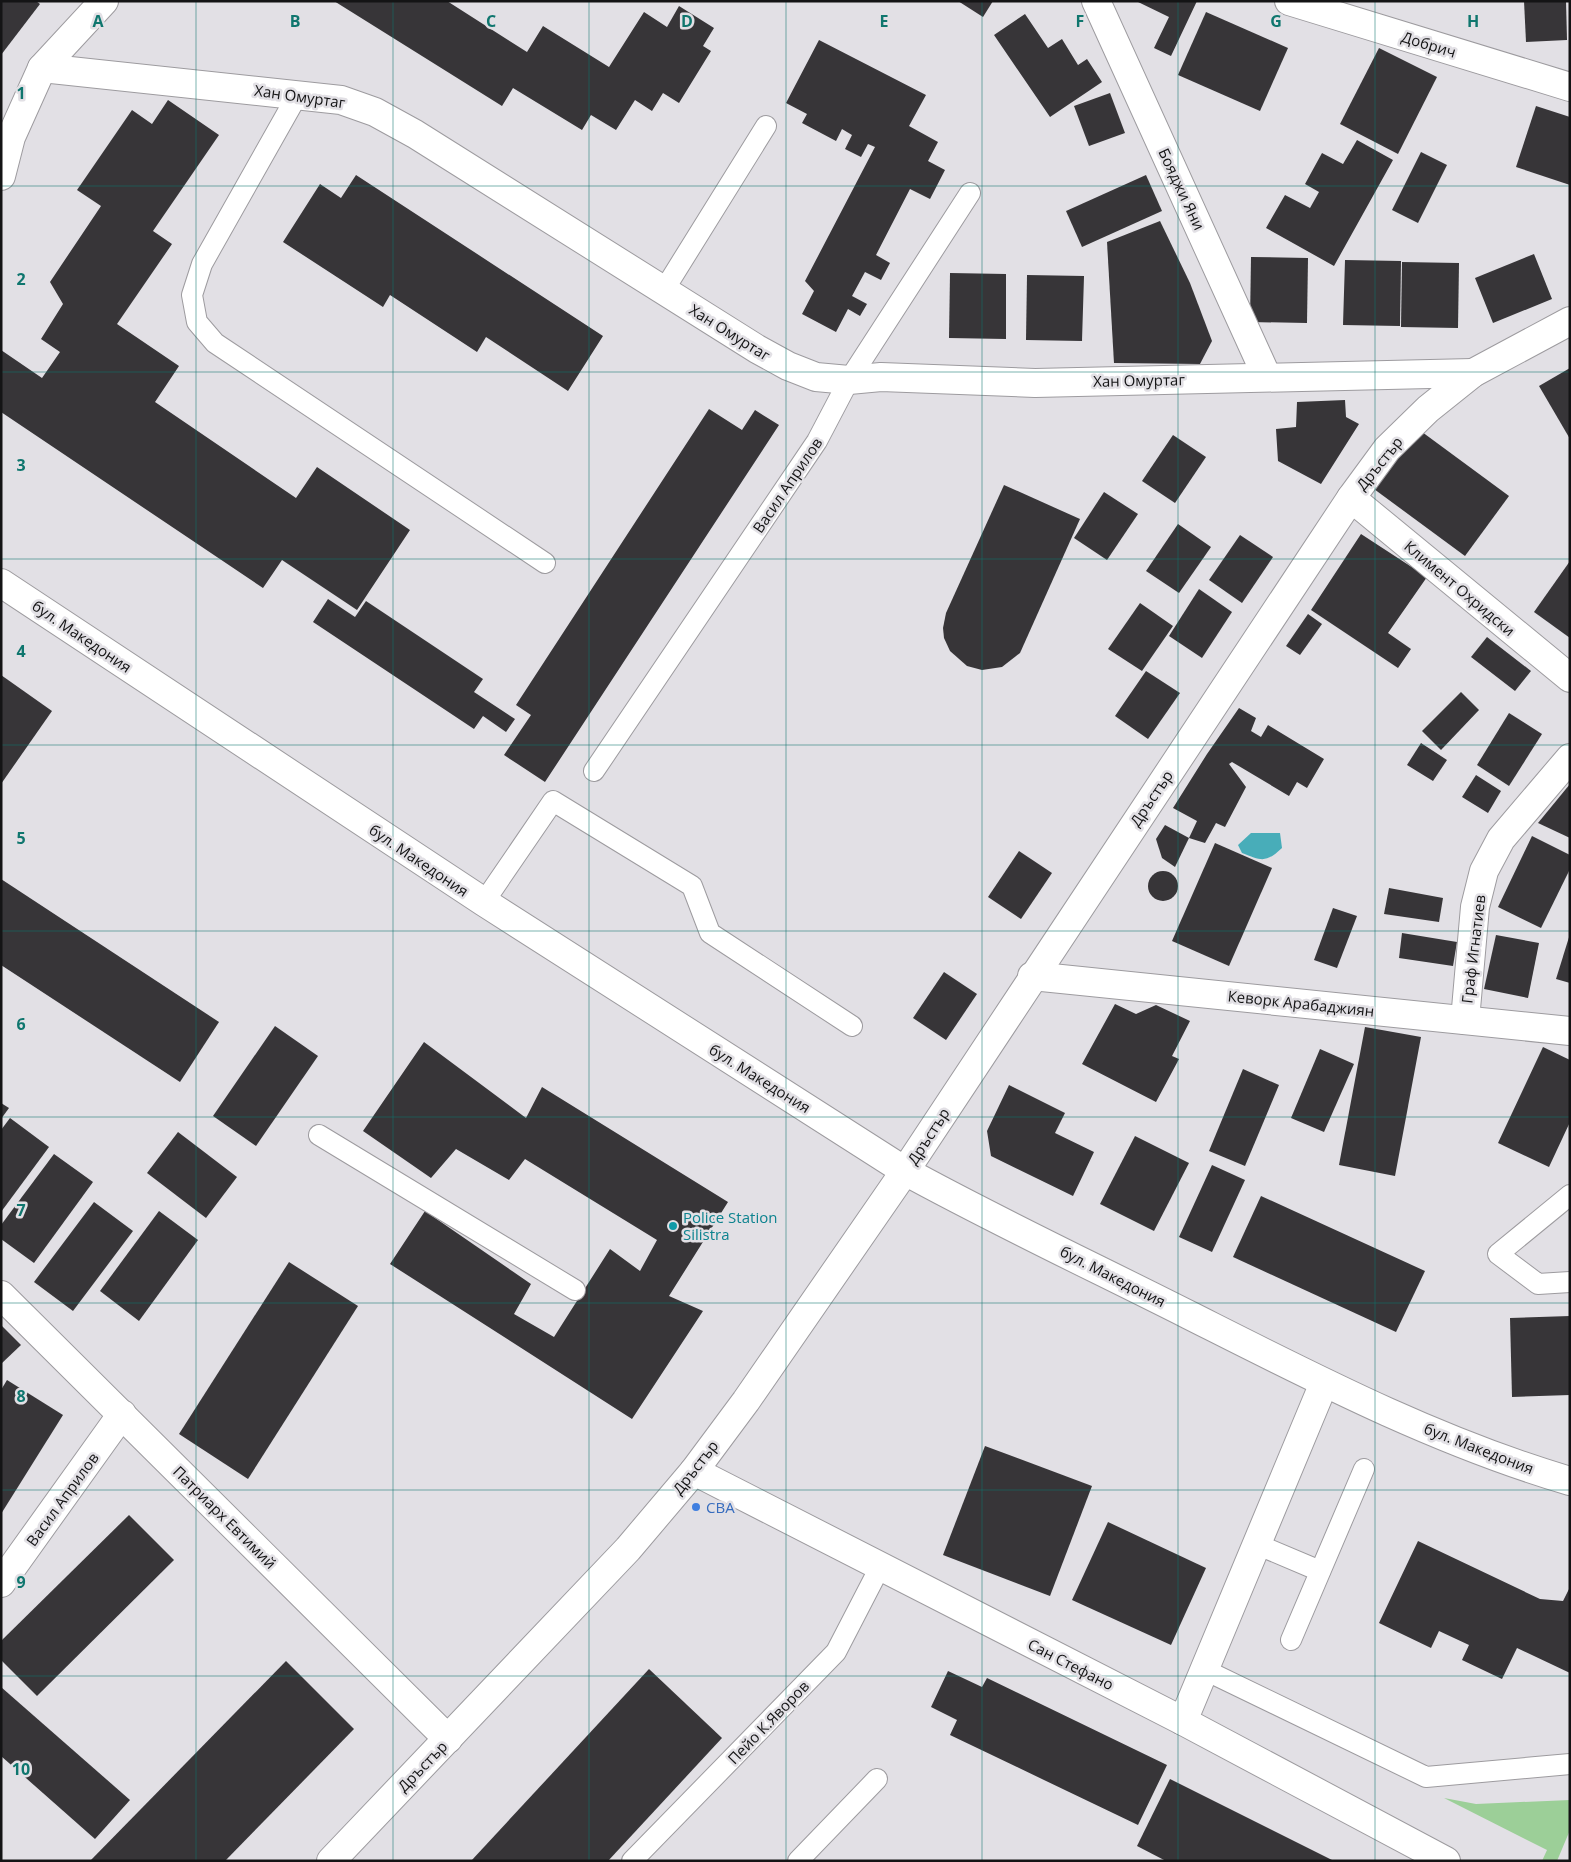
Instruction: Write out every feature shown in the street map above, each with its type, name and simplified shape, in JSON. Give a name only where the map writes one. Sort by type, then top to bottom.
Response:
[{"type":"street","points":[[1,176],[6,133],[42,68],[104,1]]},
{"type":"street","name":"Бояджи Яни","points":[[1096,1],[1267,377]]},
{"type":"street","name":"Добрич","points":[[1289,1],[1570,87]]},
{"type":"street","name":"Хан Омуртаг","points":[[42,68],[298,94],[341,100],[376,112],[415,134],[757,349],[788,366],[816,377],[850,380],[881,377],[1035,383],[1473,373]]},
{"type":"street","name":"Дръстър","points":[[331,1861],[628,1549],[694,1471],[746,1401],[905,1171],[1032,976],[1351,498],[1387,449],[1428,409],[1473,373],[1570,321]]},
{"type":"street","name":"Климент Охридски","points":[[1351,498],[1570,678]]},
{"type":"street","name":"бул. Македония","points":[[1,583],[484,902],[905,1171],[1324,1383],[1459,1442],[1537,1471],[1570,1481]]},
{"type":"street","name":"Граф Игнатиев","points":[[1465,1020],[1475,907],[1484,871],[1501,839],[1570,758]]},
{"type":"street","name":"Кеворк Арабаджиян","points":[[1032,976],[1570,1031]]},
{"type":"street","name":"Патриарх Евтимий","points":[[1,1295],[448,1739]]},
{"type":"street","points":[[1183,1720],[1324,1383]]},
{"type":"street","name":"Васил Априлов","points":[[1,1583],[122,1414]]},
{"type":"street","name":"Сан Стефано","points":[[694,1471],[1183,1720],[1446,1861]]},
{"type":"lane","points":[[298,94],[202,264],[192,295],[197,322],[215,343],[545,563]]},
{"type":"lane","points":[[664,290],[766,126]]},
{"type":"lane","name":"Васил Априлов","points":[[594,771],[817,441],[850,380],[970,192]]},
{"type":"lane","points":[[484,902],[553,801],[692,886],[710,933],[852,1026]]},
{"type":"lane","points":[[319,1136],[575,1290]]},
{"type":"lane","points":[[1570,1195],[1498,1254],[1538,1284],[1570,1282]]},
{"type":"lane","points":[[1291,1640],[1364,1469]]},
{"type":"lane","points":[[1256,1544],[1320,1571]]},
{"type":"lane","name":"Пейо К.Яворов","points":[[632,1861],[836,1652],[880,1567]]},
{"type":"lane","points":[[1205,1670],[1426,1777],[1570,1764]]},
{"type":"lane","points":[[798,1861],[877,1779]]},
{"type":"green space","points":[[1444,1798],[1476,1804],[1570,1800],[1570,1830],[1557,1861],[1542,1861],[1547,1850]]},
{"type":"water","points":[[1251,833],[1280,833],[1282,848],[1272,856],[1264,859],[1254,858],[1242,853],[1238,845]]},
{"type":"building","points":[[1,1],[36,1],[40,4],[1,55]]},
{"type":"building","points":[[334,1],[447,1],[527,52],[543,26],[609,67],[644,12],[667,27],[679,6],[714,28],[703,46],[711,51],[679,103],[663,93],[652,111],[635,100],[616,130],[591,115],[582,130],[513,88],[502,106]]},
{"type":"building","points":[[958,1],[993,1],[983,17]]},
{"type":"building","points":[[1136,1],[1197,1],[1171,56],[1154,48],[1169,17]]},
{"type":"building","points":[[1524,1],[1566,1],[1567,40],[1526,42]]},
{"type":"building","points":[[1206,12],[1288,48],[1260,111],[1178,75]]},
{"type":"building","points":[[1025,14],[1048,48],[1062,39],[1078,65],[1087,59],[1102,82],[1050,117],[994,35]]},
{"type":"building","points":[[819,40],[926,95],[909,126],[938,142],[928,161],[945,170],[930,199],[910,189],[876,255],[890,263],[881,280],[865,272],[852,296],[867,304],[860,316],[848,309],[836,332],[802,314],[814,291],[805,281],[875,147],[868,144],[861,157],[845,149],[852,135],[842,129],[836,141],[802,123],[807,114],[786,103]]},
{"type":"building","points":[[1379,48],[1437,77],[1398,154],[1340,124]]},
{"type":"building","points":[[1110,93],[1125,133],[1089,146],[1074,106]]},
{"type":"building","points":[[168,100],[219,135],[153,231],[172,244],[117,324],[179,366],[155,402],[296,498],[317,467],[410,530],[357,610],[282,560],[263,588],[1,412],[1,350],[42,378],[60,352],[41,339],[63,304],[50,282],[101,206],[77,190],[132,110],[152,124]]},
{"type":"building","points":[[1536,106],[1570,117],[1570,185],[1516,167]]},
{"type":"building","points":[[1357,140],[1393,160],[1334,266],[1266,228],[1285,195],[1310,208],[1319,192],[1305,184],[1322,153],[1343,164]]},
{"type":"building","points":[[1421,152],[1447,165],[1418,223],[1392,210]]},
{"type":"building","points":[[356,175],[603,336],[568,391],[486,337],[477,352],[390,295],[383,307],[283,242],[320,184],[341,198]]},
{"type":"building","points":[[1146,175],[1162,211],[1082,247],[1066,211]]},
{"type":"building","points":[[1160,221],[1190,283],[1212,341],[1200,364],[1114,363],[1107,242]]},
{"type":"building","points":[[1534,254],[1552,299],[1493,323],[1475,278]]},
{"type":"building","points":[[1251,257],[1308,258],[1307,323],[1250,322]]},
{"type":"building","points":[[1345,260],[1401,261],[1400,326],[1343,325]]},
{"type":"building","points":[[1402,262],[1459,263],[1458,328],[1401,327]]},
{"type":"building","points":[[950,273],[1006,274],[1006,339],[949,338]]},
{"type":"building","points":[[1027,275],[1084,276],[1082,341],[1026,340]]},
{"type":"building","points":[[1570,368],[1570,439],[1539,386]]},
{"type":"building","points":[[1345,400],[1346,417],[1359,424],[1321,484],[1278,461],[1276,429],[1296,427],[1297,402]]},
{"type":"building","points":[[709,409],[742,430],[755,410],[779,425],[545,782],[504,755],[531,715],[516,705]]},
{"type":"building","points":[[1418,429],[1509,496],[1465,556],[1374,489]]},
{"type":"building","points":[[1173,435],[1206,457],[1175,503],[1142,481]]},
{"type":"building","points":[[1004,485],[1080,519],[1020,653],[1002,667],[982,670],[967,666],[950,651],[944,638],[943,628],[946,613]]},
{"type":"building","points":[[1104,492],[1138,514],[1107,560],[1074,538]]},
{"type":"building","points":[[1178,524],[1211,547],[1179,593],[1146,571]]},
{"type":"building","points":[[1361,534],[1427,577],[1388,633],[1411,649],[1398,668],[1311,610]]},
{"type":"building","points":[[1240,535],[1273,557],[1242,603],[1209,580]]},
{"type":"building","points":[[1570,561],[1570,638],[1534,612]]},
{"type":"building","points":[[1199,589],[1232,612],[1202,658],[1169,636]]},
{"type":"building","points":[[328,599],[355,617],[366,601],[483,679],[474,692],[515,719],[506,732],[483,716],[474,729],[313,622]]},
{"type":"building","points":[[1140,603],[1173,626],[1142,671],[1108,649]]},
{"type":"building","points":[[1308,614],[1322,624],[1300,655],[1286,646]]},
{"type":"building","points":[[1487,637],[1531,671],[1515,691],[1471,657]]},
{"type":"building","points":[[1146,671],[1180,693],[1148,739],[1115,716]]},
{"type":"building","points":[[1,675],[52,711],[1,784]]},
{"type":"building","points":[[1461,692],[1479,710],[1441,750],[1422,731]]},
{"type":"building","points":[[1239,708],[1256,718],[1251,731],[1261,737],[1268,725],[1324,759],[1307,788],[1297,782],[1289,796],[1232,762],[1229,764],[1246,787],[1225,827],[1216,823],[1205,843],[1189,838],[1197,821],[1173,808]]},
{"type":"building","points":[[1509,713],[1542,734],[1509,786],[1477,765]]},
{"type":"building","points":[[1421,743],[1447,760],[1433,781],[1407,765]]},
{"type":"building","points":[[1476,775],[1501,791],[1488,813],[1462,797]]},
{"type":"building","points":[[1570,784],[1570,838],[1538,823]]},
{"type":"building","points":[[1165,825],[1189,838],[1175,867],[1162,858],[1156,839]]},
{"type":"building","points":[[1532,836],[1570,855],[1570,869],[1541,928],[1498,907]]},
{"type":"building","points":[[1215,843],[1272,868],[1229,966],[1172,941]]},
{"type":"building","points":[[1019,851],[1052,873],[1021,919],[988,897]]},
{"type":"building","points":[[1163,871],[1174,875],[1178,886],[1174,897],[1163,901],[1152,897],[1148,886],[1152,875]]},
{"type":"building","points":[[1,879],[219,1022],[180,1082],[1,965]]},
{"type":"building","points":[[1389,888],[1443,898],[1439,922],[1384,914]]},
{"type":"building","points":[[1333,908],[1357,916],[1337,968],[1314,960]]},
{"type":"building","points":[[1402,933],[1457,942],[1453,966],[1399,958]]},
{"type":"building","points":[[1570,934],[1570,983],[1556,979]]},
{"type":"building","points":[[1496,935],[1539,943],[1528,998],[1484,989]]},
{"type":"building","points":[[944,972],[977,994],[946,1040],[913,1018]]},
{"type":"building","points":[[1115,1004],[1136,1014],[1156,1005],[1190,1021],[1172,1056],[1179,1059],[1156,1102],[1082,1064]]},
{"type":"building","points":[[275,1026],[318,1056],[256,1146],[213,1116]]},
{"type":"building","points":[[1365,1027],[1421,1037],[1395,1176],[1339,1165]]},
{"type":"building","name":"Police Station Silistra","points":[[424,1042],[526,1118],[542,1087],[728,1202],[669,1296],[703,1311],[632,1419],[390,1264],[425,1211],[531,1284],[514,1314],[554,1337],[610,1249],[640,1271],[657,1240],[525,1159],[509,1180],[456,1149],[431,1178],[363,1131]]},
{"type":"building","points":[[1543,1047],[1570,1060],[1570,1122],[1549,1167],[1498,1143]]},
{"type":"building","points":[[1320,1049],[1354,1064],[1324,1132],[1291,1118]]},
{"type":"building","points":[[1243,1069],[1279,1085],[1245,1166],[1209,1151]]},
{"type":"building","points":[[1009,1085],[1065,1113],[1055,1133],[1094,1152],[1073,1196],[991,1156],[987,1131]]},
{"type":"building","points":[[1,1103],[9,1108],[1,1119]]},
{"type":"building","points":[[10,1118],[49,1147],[1,1212],[1,1130]]},
{"type":"building","points":[[178,1132],[237,1177],[206,1218],[147,1173]]},
{"type":"building","points":[[1135,1136],[1189,1163],[1154,1231],[1100,1204]]},
{"type":"building","points":[[54,1154],[93,1182],[34,1263],[1,1239],[1,1225]]},
{"type":"building","points":[[1212,1165],[1245,1180],[1212,1252],[1179,1237]]},
{"type":"building","points":[[1261,1196],[1425,1271],[1396,1332],[1233,1257]]},
{"type":"building","points":[[94,1202],[133,1231],[73,1311],[34,1282]]},
{"type":"building","points":[[159,1211],[198,1240],[139,1321],[100,1291]]},
{"type":"building","points":[[289,1262],[358,1306],[248,1479],[179,1434]]},
{"type":"building","points":[[1570,1316],[1570,1395],[1512,1397],[1510,1318]]},
{"type":"building","points":[[1,1325],[21,1345],[1,1364]]},
{"type":"building","points":[[7,1380],[63,1415],[1,1514],[1,1390]]},
{"type":"building","points":[[985,1446],[1092,1486],[1050,1596],[943,1555]]},
{"type":"building","points":[[129,1515],[174,1560],[37,1696],[1,1660],[1,1641]]},
{"type":"building","points":[[1108,1522],[1206,1568],[1171,1645],[1072,1600]]},
{"type":"building","points":[[1418,1541],[1540,1599],[1563,1601],[1570,1587],[1570,1673],[1517,1648],[1502,1679],[1462,1660],[1469,1645],[1439,1631],[1431,1648],[1379,1623]]},
{"type":"building","points":[[286,1661],[354,1729],[225,1861],[90,1861]]},
{"type":"building","points":[[649,1669],[722,1738],[608,1861],[471,1861]]},
{"type":"building","points":[[948,1671],[982,1687],[987,1678],[1167,1765],[1138,1825],[950,1735],[957,1720],[931,1707]]},
{"type":"building","points":[[1,1687],[130,1800],[95,1839],[1,1756]]},
{"type":"building","points":[[1170,1779],[1334,1861],[1166,1861],[1137,1846]]},
{"type":"place","name":"Police Station Silistra","points":[[673,1226]]},
{"type":"place","name":"CBA","points":[[696,1507]]}]
